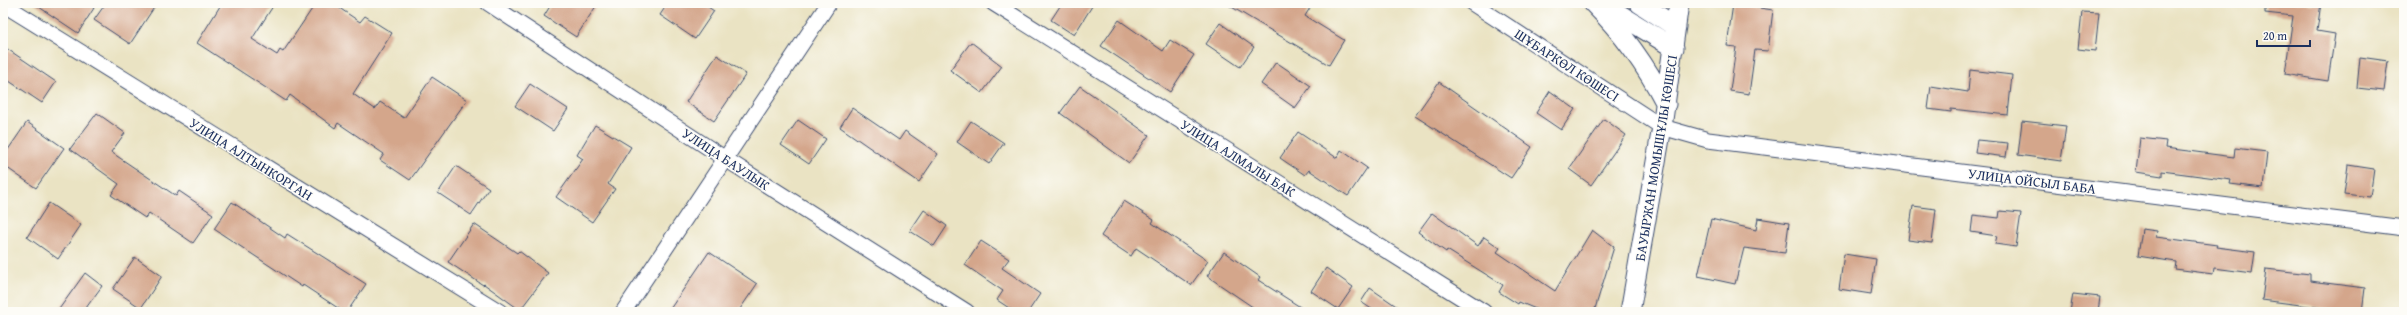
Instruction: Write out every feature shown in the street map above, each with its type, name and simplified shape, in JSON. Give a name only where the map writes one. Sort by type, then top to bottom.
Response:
[{"type":"street","name":"УЛИЦА БАУЛЫК","points":[[488,3],[724,158],[967,312]]},
{"type":"street","points":[[623,312],[724,158],[829,3]]},
{"type":"street","name":"УЛИЦА АЛМАЛЫ БАК","points":[[993,3],[1484,312]]},
{"type":"street","name":"ШҰБАРКӨЛ КӨШЕСІ","points":[[1472,3],[1662,127]]},
{"type":"street","points":[[1593,3],[1610,20],[1648,70],[1666,104]]},
{"type":"street","points":[[1602,3],[1674,48]]},
{"type":"street","points":[[1639,3],[1676,27]]},
{"type":"street","name":"БАУЫРЖАН МОМЫШҰЛЫ КӨШЕСІ","points":[[1630,312],[1666,104],[1679,3]]},
{"type":"street","name":"УЛИЦА АЛТЫНКОРГАН","points":[[3,4],[500,312]]},
{"type":"street","name":"УЛИЦА ОЙСЫЛ БАБА","points":[[1662,127],[1708,140],[2404,228]]},
{"type":"building","points":[[33,3],[86,3],[94,8],[78,33]]},
{"type":"building","points":[[106,3],[157,3],[130,44],[94,20]]},
{"type":"building","points":[[222,3],[275,3],[252,39],[277,55],[280,50],[283,52],[316,3],[332,3],[360,22],[365,16],[392,33],[353,94],[375,109],[380,102],[404,118],[432,77],[467,100],[410,180],[380,160],[384,154],[338,123],[335,128],[290,95],[286,101],[197,43]]},
{"type":"building","points":[[552,3],[598,3],[576,37],[544,16]]},
{"type":"building","points":[[668,3],[702,3],[714,11],[695,39],[660,15]]},
{"type":"building","points":[[1062,3],[1094,3],[1074,35],[1051,20]]},
{"type":"building","points":[[1225,3],[1313,3],[1305,16],[1344,40],[1329,65]]},
{"type":"building","points":[[2265,3],[2321,3],[2317,31],[2335,34],[2328,81],[2285,74],[2293,16],[2265,13]]},
{"type":"building","points":[[1733,4],[1773,10],[1768,51],[1755,50],[1749,94],[1730,91],[1736,47],[1727,46]]},
{"type":"building","points":[[2082,12],[2099,13],[2095,51],[2078,49]]},
{"type":"building","points":[[1119,20],[1163,51],[1170,40],[1194,55],[1170,92],[1101,46]]},
{"type":"building","points":[[1220,23],[1254,47],[1240,67],[1206,44]]},
{"type":"building","points":[[971,42],[1002,66],[982,93],[950,70]]},
{"type":"building","points":[[3,46],[56,82],[42,103],[3,77]]},
{"type":"building","points":[[717,55],[746,74],[714,121],[686,102]]},
{"type":"building","points":[[2360,57],[2388,61],[2384,91],[2357,88]]},
{"type":"building","points":[[1276,62],[1311,86],[1295,108],[1261,84]]},
{"type":"building","points":[[1970,70],[2012,75],[2008,115],[1951,109],[1951,112],[1928,109],[1931,86],[1968,92]]},
{"type":"building","points":[[1439,82],[1532,147],[1511,178],[1415,116]]},
{"type":"building","points":[[530,84],[568,109],[553,131],[515,106]]},
{"type":"building","points":[[1080,86],[1149,135],[1129,163],[1060,113]]},
{"type":"building","points":[[1550,91],[1575,109],[1561,130],[1536,113]]},
{"type":"building","points":[[852,108],[899,140],[905,131],[938,154],[919,182],[840,127]]},
{"type":"building","points":[[97,113],[125,133],[111,152],[176,196],[179,191],[213,214],[193,243],[149,213],[145,218],[111,195],[119,184],[70,149]]},
{"type":"building","points":[[1604,119],[1626,135],[1591,185],[1569,169]]},
{"type":"building","points":[[798,120],[826,139],[809,164],[781,145]]},
{"type":"building","points":[[971,121],[1004,143],[989,164],[957,142]]},
{"type":"building","points":[[2022,121],[2066,126],[2061,161],[2018,155]]},
{"type":"building","points":[[27,122],[64,148],[36,188],[3,165],[3,157]]},
{"type":"building","points":[[595,125],[631,147],[608,184],[615,189],[592,222],[556,197],[583,159],[577,155]]},
{"type":"building","points":[[1298,132],[1337,158],[1341,150],[1367,168],[1348,196],[1309,170],[1305,175],[1280,158]]},
{"type":"building","points":[[2140,138],[2166,141],[2165,148],[2234,157],[2235,148],[2267,152],[2263,188],[2230,184],[2231,180],[2162,171],[2162,176],[2136,172]]},
{"type":"building","points":[[1977,140],[2008,143],[2006,157],[1975,153]]},
{"type":"building","points":[[2348,165],[2374,169],[2370,197],[2344,194]]},
{"type":"building","points":[[456,166],[489,188],[471,215],[438,193]]},
{"type":"building","points":[[1124,201],[1154,220],[1152,223],[1208,261],[1191,285],[1136,248],[1131,256],[1101,236]]},
{"type":"building","points":[[232,202],[285,238],[287,234],[366,284],[347,312],[344,312],[303,285],[302,287],[214,229]]},
{"type":"building","points":[[49,203],[81,225],[58,259],[27,237]]},
{"type":"building","points":[[1913,206],[1936,209],[1932,243],[1908,240]]},
{"type":"building","points":[[924,210],[947,226],[934,246],[910,231]]},
{"type":"building","points":[[2000,211],[2021,213],[2016,247],[1995,244],[1997,236],[1971,232],[1973,215],[1999,218]]},
{"type":"building","points":[[1432,213],[1478,246],[1484,237],[1500,248],[1497,252],[1555,291],[1592,230],[1614,247],[1594,312],[1543,312],[1519,302],[1518,304],[1499,292],[1503,285],[1447,250],[1446,252],[1418,232]]},
{"type":"building","points":[[1758,218],[1789,223],[1785,253],[1744,248],[1735,284],[1698,276],[1711,219],[1756,230]]},
{"type":"building","points":[[474,224],[517,253],[519,251],[548,273],[520,310],[484,284],[483,285],[448,262]]},
{"type":"building","points":[[2142,229],[2157,231],[2156,237],[2217,245],[2216,247],[2255,252],[2252,273],[2214,268],[2213,274],[2175,269],[2176,262],[2138,256]]},
{"type":"building","points":[[981,241],[1009,259],[1002,268],[1040,294],[1028,312],[1015,312],[997,300],[1003,291],[965,265]]},
{"type":"building","points":[[709,252],[757,284],[738,312],[668,312]]},
{"type":"building","points":[[1224,252],[1260,277],[1258,280],[1308,312],[1260,312],[1207,276]]},
{"type":"building","points":[[1844,254],[1876,259],[1871,294],[1839,289]]},
{"type":"building","points":[[135,257],[162,276],[141,308],[113,289]]},
{"type":"building","points":[[1326,268],[1353,287],[1338,309],[1311,291]]},
{"type":"building","points":[[2266,269],[2310,274],[2310,281],[2365,288],[2362,312],[2331,312],[2331,309],[2262,300]]},
{"type":"building","points":[[85,273],[102,286],[83,312],[57,312]]},
{"type":"building","points":[[1370,288],[1405,312],[1376,312],[1361,302]]},
{"type":"building","points":[[2073,294],[2100,297],[2098,312],[2070,312]]}]
